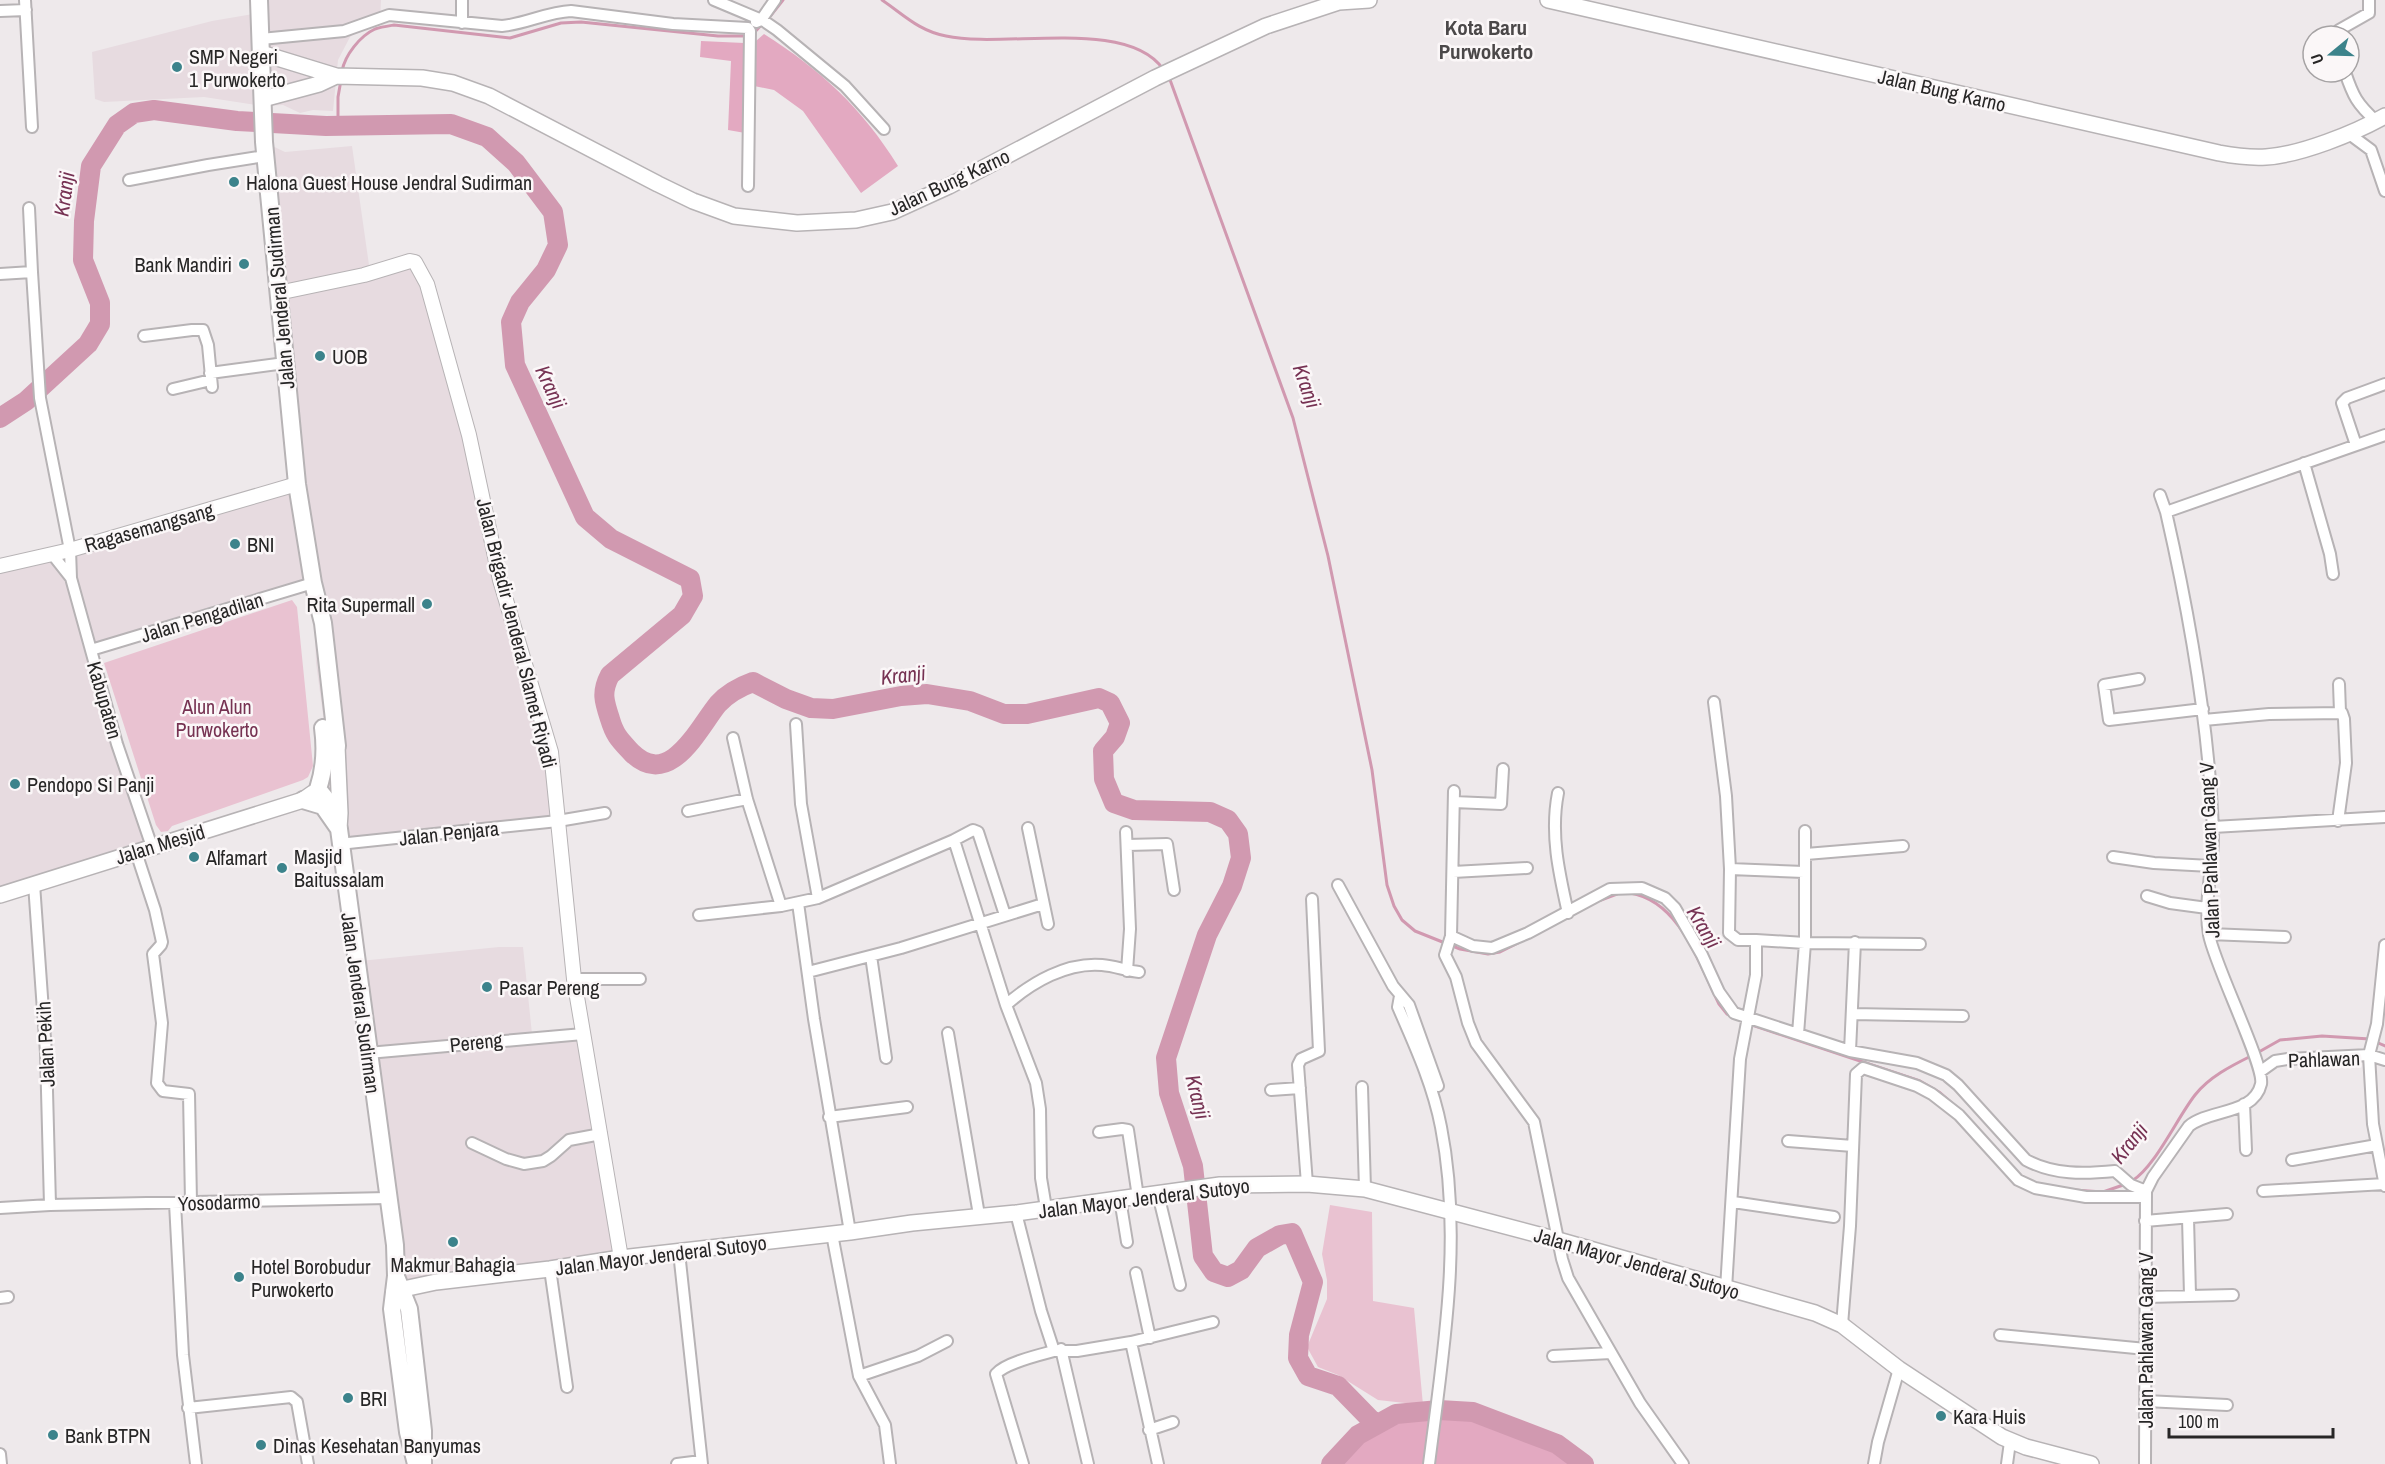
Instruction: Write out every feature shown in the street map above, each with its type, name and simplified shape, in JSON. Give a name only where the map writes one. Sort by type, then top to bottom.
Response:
[{"type":"main road","name":"Jalan Jenderal Sudirman","points":[[259,0],[265,149],[297,484],[314,589],[322,623],[337,746]]},
{"type":"main road","name":"Jalan Bung Karno","points":[[342,77],[423,78],[453,83],[489,96],[605,158],[693,201],[734,216],[797,223],[856,220],[892,212],[949,186],[1155,78],[1266,26],[1340,2],[1369,0]]},
{"type":"main road","name":"Jalan Bung Karno","points":[[1548,0],[2219,153],[2247,157],[2267,157],[2286,153],[2343,135],[2380,118]]},
{"type":"main road","points":[[261,46],[342,77]]},
{"type":"main road","points":[[263,102],[342,77]]},
{"type":"main road","name":"Jalan Jenderal Sudirman","points":[[314,589],[310,608],[326,747],[324,771],[318,789],[334,809],[338,833],[395,1245],[397,1285]]},
{"type":"main road","points":[[337,746],[340,813],[338,833]]},
{"type":"main road","name":"Jalan Mesjid","points":[[0,895],[303,801],[318,789]]},
{"type":"main road","points":[[303,801],[323,806],[338,833]]},
{"type":"main road","name":"Jalan Mayor Jenderal Sutoyo","points":[[397,1285],[550,1269],[621,1258],[979,1215],[1016,1213],[1220,1185],[1306,1184],[1365,1189],[1815,1312],[1842,1325],[1899,1369],[2010,1442],[2091,1464]]},
{"type":"main road","points":[[397,1285],[392,1309],[408,1432],[416,1464]]},
{"type":"main road","points":[[397,1285],[409,1309],[423,1431],[423,1464]]},
{"type":"street","points":[[462,0],[462,23]]},
{"type":"street","points":[[261,46],[344,31],[389,15],[484,26],[515,25],[571,11],[749,33],[763,21],[775,0]]},
{"type":"street","points":[[2350,24],[2369,13],[2369,0]]},
{"type":"street","points":[[720,1],[777,30],[844,86],[884,129]]},
{"type":"street","points":[[0,11],[26,5],[32,127]]},
{"type":"street","points":[[748,186],[749,33]]},
{"type":"street","points":[[2349,84],[2358,105],[2380,118]]},
{"type":"street","points":[[2343,135],[2371,150],[2385,191]]},
{"type":"street","points":[[129,180],[208,165],[265,149]]},
{"type":"street","name":"Kabupaten","points":[[29,207],[40,398],[70,550],[71,578],[117,744],[152,847]]},
{"type":"street","name":"Jalan Brigadir Jenderal Slamet Riyadi","points":[[278,293],[410,261],[415,262],[418,266],[426,285],[465,424],[500,580],[551,752],[574,979],[621,1258]]},
{"type":"street","points":[[0,274],[32,272]]},
{"type":"street","points":[[144,336],[203,330],[208,345],[211,380]]},
{"type":"street","points":[[173,389],[285,363]]},
{"type":"street","points":[[2356,445],[2342,403],[2347,398],[2385,384]]},
{"type":"street","points":[[2166,512],[2385,435]]},
{"type":"street","points":[[2304,464],[2330,554],[2333,574]]},
{"type":"street","name":"Ragasemangsang","points":[[0,566],[70,550],[297,484]]},
{"type":"street","name":"Jalan Pahlawan Gang V","points":[[2160,495],[2166,512],[2204,714],[2212,827],[2207,908],[2209,934],[2220,974],[2261,1071]]},
{"type":"street","points":[[52,554],[71,578]]},
{"type":"street","name":"Jalan Pengadilan","points":[[91,650],[314,589]]},
{"type":"street","points":[[2139,679],[2104,685],[2108,719],[2204,714],[2340,712]]},
{"type":"street","points":[[2338,821],[2346,763],[2344,720],[2340,712],[2339,684]]},
{"type":"street","points":[[1714,702],[1726,796],[1730,869],[1730,933],[1738,940],[1920,944]]},
{"type":"street","points":[[796,724],[801,804],[818,898]]},
{"type":"street","points":[[733,738],[747,799],[781,906]]},
{"type":"street","points":[[1503,769],[1500,804],[1454,797],[1453,872],[1449,941],[1445,955],[1456,977],[1468,1023],[1476,1043],[1534,1122],[1568,1278],[1656,1429],[1683,1464]]},
{"type":"street","points":[[1558,793],[1555,818],[1556,851],[1568,913]]},
{"type":"street","points":[[688,811],[747,799]]},
{"type":"street","name":"Jalan Penjara","points":[[338,833],[558,821],[605,813]]},
{"type":"street","points":[[2212,827],[2385,817]]},
{"type":"street","points":[[1028,828],[1048,924]]},
{"type":"street","points":[[699,915],[781,906],[818,898],[973,830],[978,832],[1005,915]]},
{"type":"street","points":[[1798,1034],[1805,943],[1805,831]]},
{"type":"street","points":[[1126,832],[1130,929],[1127,971]]},
{"type":"street","points":[[954,840],[1006,1005],[1036,1083],[1040,1109],[1041,1178],[1046,1209]]},
{"type":"street","points":[[1127,845],[1167,844],[1174,890]]},
{"type":"street","points":[[1806,854],[1903,846]]},
{"type":"street","points":[[136,852],[155,910],[162,942],[153,954],[162,1023],[157,1083],[163,1091],[189,1094],[191,1202]]},
{"type":"street","points":[[2113,857],[2154,863],[2211,866]]},
{"type":"street","points":[[1453,872],[1527,868]]},
{"type":"street","points":[[1730,869],[1804,872]]},
{"type":"street","name":"Jalan Pekih","points":[[34,884],[46,1053],[50,1205]]},
{"type":"street","points":[[1338,885],[1400,996],[1409,1005],[1437,1082],[1447,1126],[1454,1172],[1454,1213],[1446,1328],[1429,1464]]},
{"type":"street","points":[[1449,941],[1492,948],[1528,933],[1610,889],[1642,888],[1665,898],[1684,920],[1726,1004],[1747,1020],[1850,1051],[1917,1063],[1946,1075],[1984,1111],[2026,1160],[2040,1167],[2065,1173],[2115,1171],[2146,1194]]},
{"type":"street","points":[[2146,896],[2170,903],[2207,908]]},
{"type":"street","points":[[1306,1184],[1299,1062],[1319,1051],[1312,898]]},
{"type":"street","points":[[798,903],[849,1232]]},
{"type":"street","points":[[808,972],[871,956],[1043,904]]},
{"type":"street","points":[[2209,934],[2284,937]]},
{"type":"street","points":[[1726,1289],[1740,1059],[1756,975],[1756,940]]},
{"type":"street","points":[[1850,1051],[1855,942]]},
{"type":"street","points":[[2385,945],[2379,1027],[2370,1050],[2385,1060]]},
{"type":"street","points":[[871,956],[886,1058]]},
{"type":"street","points":[[1006,1005],[1041,980],[1076,967],[1102,965],[1139,972]]},
{"type":"street","points":[[574,979],[640,979]]},
{"type":"street","points":[[1852,1014],[1963,1016]]},
{"type":"street","points":[[948,1033],[979,1215]]},
{"type":"street","name":"Pereng","points":[[368,1053],[583,1034]]},
{"type":"street","name":"Pahlawan","points":[[2261,1071],[2275,1061],[2370,1050],[2373,1124],[2385,1185]]},
{"type":"street","points":[[1842,1325],[1858,1070],[1867,1068],[1932,1094],[1959,1114],[2018,1180],[2035,1188],[2086,1197],[2146,1194]]},
{"type":"street","points":[[2146,1194],[2153,1177],[2189,1126],[2244,1104],[2256,1095],[2261,1086],[2261,1071]]},
{"type":"street","points":[[1362,1087],[1365,1189]]},
{"type":"street","points":[[1271,1090],[1300,1088]]},
{"type":"street","points":[[2244,1104],[2246,1150]]},
{"type":"street","points":[[830,1117],[907,1107]]},
{"type":"street","points":[[2373,1124],[2385,1122]]},
{"type":"street","points":[[1099,1132],[1128,1130],[1138,1197]]},
{"type":"street","points":[[472,1143],[506,1159],[524,1164],[543,1161],[569,1140],[601,1134]]},
{"type":"street","points":[[1788,1141],[1853,1146]]},
{"type":"street","points":[[2292,1160],[2378,1145]]},
{"type":"street","points":[[2263,1191],[2385,1185]]},
{"type":"street","points":[[1159,1194],[1180,1285]]},
{"type":"street","name":"Jalan Pahlawan Gang V","points":[[2145,1464],[2146,1194]]},
{"type":"street","name":"Yosodarmo","points":[[0,1208],[388,1198]]},
{"type":"street","points":[[1120,1199],[1127,1242]]},
{"type":"street","points":[[1732,1202],[1834,1217]]},
{"type":"street","points":[[175,1203],[183,1355],[196,1464]]},
{"type":"street","points":[[1016,1213],[1041,1311],[1058,1350],[1088,1464]]},
{"type":"street","points":[[2145,1221],[2227,1214]]},
{"type":"street","points":[[2188,1218],[2190,1295]]},
{"type":"street","points":[[832,1234],[859,1376],[885,1425],[891,1464]]},
{"type":"street","points":[[677,1464],[701,1462],[679,1252]]},
{"type":"street","points":[[550,1269],[567,1387]]},
{"type":"street","points":[[1136,1273],[1150,1338]]},
{"type":"street","points":[[2146,1297],[2233,1295]]},
{"type":"street","points":[[1023,1464],[996,1374],[999,1370],[1058,1350],[1077,1351],[1131,1342],[1213,1322]]},
{"type":"street","points":[[2000,1335],[2146,1349]]},
{"type":"street","points":[[859,1376],[918,1356],[947,1341]]},
{"type":"street","points":[[1131,1342],[1158,1464]]},
{"type":"street","points":[[1553,1356],[1611,1353]]},
{"type":"street","points":[[1874,1464],[1899,1369]]},
{"type":"street","points":[[188,1408],[281,1398],[295,1399],[308,1464]]},
{"type":"street","points":[[2146,1401],[2227,1405]]},
{"type":"street","points":[[1149,1430],[1173,1422]]},
{"type":"street","points":[[2007,1464],[2010,1442]]},
{"type":"street","points":[[0,1454],[1,1464]]},
{"type":"shaded area","points":[[259,0],[381,0],[380,21],[363,27],[350,37],[338,60],[333,111],[313,110],[300,113],[283,105],[263,106],[204,97],[104,102],[95,99],[92,52],[212,21],[259,13]]},
{"type":"shaded area","points":[[764,34],[804,62],[839,92],[870,126],[898,166],[861,193],[803,111],[774,90],[754,86],[751,134],[728,130],[731,61],[700,57],[701,41],[744,43],[756,41]]},
{"type":"shaded area","points":[[264,142],[285,152],[352,146],[369,265],[364,274],[415,262],[551,752],[557,816],[339,844],[318,789],[324,722],[316,663],[313,584],[94,654],[152,847],[0,894],[0,566],[296,484]]},
{"type":"shaded area","points":[[499,947],[523,947],[532,1034],[582,1029],[619,1254],[399,1283],[360,961]]},
{"type":"shaded area","points":[[1439,1410],[1473,1412],[1557,1444],[1584,1464],[1331,1464],[1358,1435],[1396,1414]]},
{"type":"green space","name":"Alun Alun Purwokerto","points":[[292,600],[297,607],[313,766],[308,777],[161,832],[156,825],[104,663]]},
{"type":"green space","points":[[1330,1205],[1372,1212],[1373,1301],[1414,1308],[1423,1405],[1378,1400],[1338,1375],[1318,1367],[1307,1347],[1327,1299],[1327,1280],[1322,1254]]},
{"type":"waterway","name":"Kranji","points":[[768,19],[783,0]]},
{"type":"waterway","name":"Kranji","points":[[882,0],[905,17],[936,34],[970,39],[1094,39],[1122,44],[1146,53],[1163,69]]},
{"type":"waterway","name":"Kranji","points":[[342,71],[350,53],[364,36],[375,29],[394,25],[510,38],[561,23],[581,22],[718,36],[747,36]]},
{"type":"waterway","name":"Kranji","points":[[753,34],[763,23]]},
{"type":"waterway","name":"Kranji","points":[[1169,77],[1293,418],[1328,556],[1372,770],[1387,885],[1394,906],[1402,920],[1415,931],[1460,949],[1488,954],[1500,952],[1518,943]]},
{"type":"waterway","name":"Kranji","points":[[338,126],[338,97],[341,80]]},
{"type":"waterway","name":"Kranji","points":[[0,418],[26,401],[88,344],[100,324],[100,303],[83,260],[84,221],[91,166],[117,125],[134,113],[154,110],[237,121],[326,126],[451,124],[487,137],[516,163],[553,212],[558,245],[546,270],[520,302],[511,322],[515,365],[585,517],[611,539],[690,579],[693,596],[682,615],[610,675],[607,681],[604,692],[605,702],[618,738],[632,753],[646,762],[659,764],[671,760],[682,751],[722,700],[753,682],[786,699],[811,708],[833,709],[901,696],[927,694],[970,701],[1004,714],[1027,714],[1099,698],[1110,703],[1120,723],[1115,737],[1103,751],[1104,779],[1114,803],[1134,810],[1210,812],[1228,820],[1238,834],[1241,858],[1232,886],[1207,935],[1166,1058],[1169,1093],[1193,1166],[1203,1256],[1214,1272],[1228,1277],[1241,1270],[1257,1248],[1280,1235],[1292,1233],[1313,1282],[1299,1335],[1298,1358],[1308,1376],[1338,1386],[1376,1425]]},
{"type":"waterway","name":"Kranji","points":[[1630,893],[1647,898],[1675,921],[1686,936],[1719,1004],[1727,1014],[1732,1016]]},
{"type":"waterway","name":"Kranji","points":[[1601,900],[1617,894]]},
{"type":"waterway","name":"Kranji","points":[[1749,1024],[1920,1081],[1939,1092],[1962,1112]]},
{"type":"waterway","name":"Kranji","points":[[2257,1053],[2280,1040],[2322,1036],[2370,1039]]},
{"type":"waterway","name":"Kranji","points":[[2376,1042],[2385,1046]]},
{"type":"waterway","name":"Kranji","points":[[2132,1181],[2149,1165],[2195,1095],[2221,1072],[2251,1056]]},
{"type":"waterway","name":"Kranji","points":[[2074,1190],[2103,1192],[2126,1184]]},
{"type":"waterway","points":[[1331,1464],[1358,1435],[1396,1414],[1439,1410],[1473,1412],[1557,1444],[1584,1464]]},
{"type":"place","name":"SMP Negeri 1 Purwokerto","points":[[177,67]]},
{"type":"place","name":"Halona Guest House Jendral Sudirman","points":[[234,182]]},
{"type":"place","name":"Bank Mandiri","points":[[244,264]]},
{"type":"place","name":"UOB","points":[[320,356]]},
{"type":"place","name":"BNI","points":[[235,544]]},
{"type":"place","name":"Rita Supermall","points":[[427,604]]},
{"type":"place","name":"Pendopo Si Panji","points":[[15,784]]},
{"type":"place","name":"Alfamart","points":[[194,857]]},
{"type":"place","name":"Masjid Baitussalam","points":[[282,868]]},
{"type":"place","name":"Pasar Pereng","points":[[487,987]]},
{"type":"place","name":"Makmur Bahagia","points":[[453,1242]]},
{"type":"place","name":"Hotel Borobudur Purwokerto","points":[[239,1277]]},
{"type":"place","name":"BRI","points":[[348,1398]]},
{"type":"place","name":"Kara Huis","points":[[1941,1416]]},
{"type":"place","name":"Bank BTPN","points":[[53,1435]]},
{"type":"place","name":"Dinas Kesehatan Banyumas","points":[[261,1445]]},
{"type":"district","name":"Kota Baru Purwokerto","points":[[1486,39]]}]
